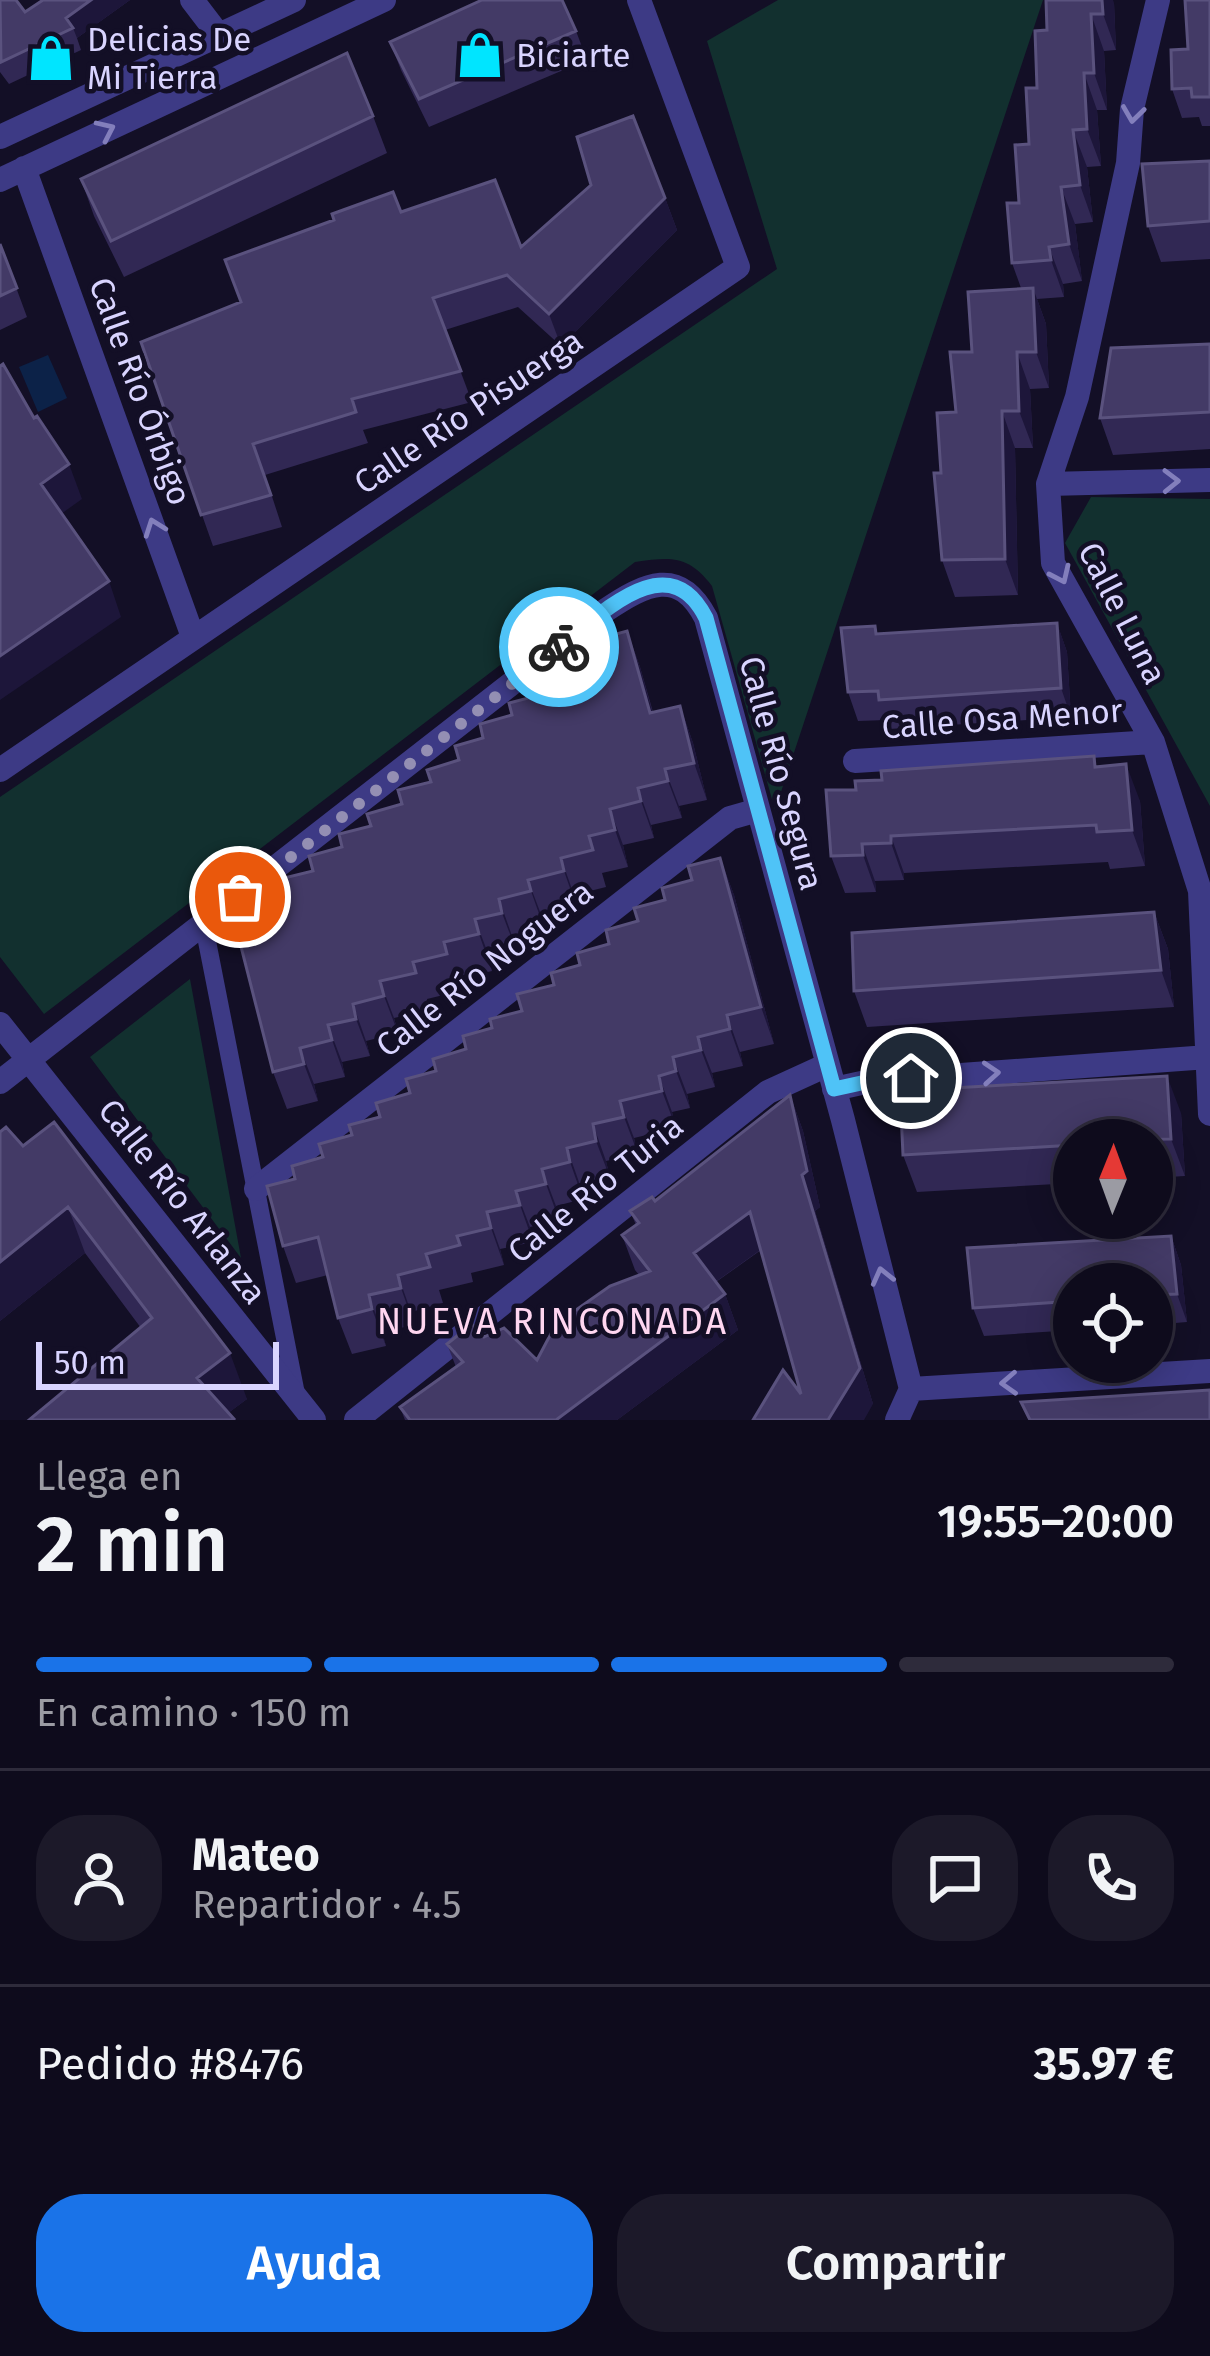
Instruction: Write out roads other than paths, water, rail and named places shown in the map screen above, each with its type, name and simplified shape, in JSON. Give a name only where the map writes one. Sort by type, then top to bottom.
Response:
[{"type":"street","points":[[192,0],[218,34]]},
{"type":"street","points":[[1,134],[294,0]]},
{"type":"street","points":[[0,180],[383,0]]},
{"type":"street","name":"Calle Río Pisuerga","points":[[0,770],[738,267],[639,0]]},
{"type":"street","name":"Calle Luna","points":[[1158,0],[1132,109],[1137,165],[1077,397],[1048,484],[1053,563],[1153,742],[1200,891],[1210,1114]]},
{"type":"street","name":"Calle Río Órbigo","points":[[25,168],[193,637]]},
{"type":"street","points":[[1048,484],[1210,480]]},
{"type":"street","name":"Calle Río Segura","points":[[0,1082],[606,610],[657,583],[679,587],[696,598],[706,618],[911,1389]]},
{"type":"street","name":"Calle Osa Menor","points":[[855,760],[1153,742]]},
{"type":"street","name":"Calle Río Noguera","points":[[256,1189],[730,818],[758,810]]},
{"type":"street","points":[[204,926],[297,1399]]},
{"type":"street","name":"Calle Río Arlanza","points":[[0,1024],[314,1420]]},
{"type":"street","name":"Calle Río Turia","points":[[356,1420],[768,1092],[830,1077],[866,1082],[1208,1057]]},
{"type":"street","points":[[897,1420],[911,1389],[1210,1371]]},
{"type":"water","points":[[48,355],[67,398],[38,412],[19,367]]},
{"type":"place","name":"Biciarte","points":[[480,55]]},
{"type":"place","name":"Delicias De Mi Tierra","points":[[51,58]]},
{"type":"district","name":"NUEVA RINCONADA","points":[[553,1321]]}]
